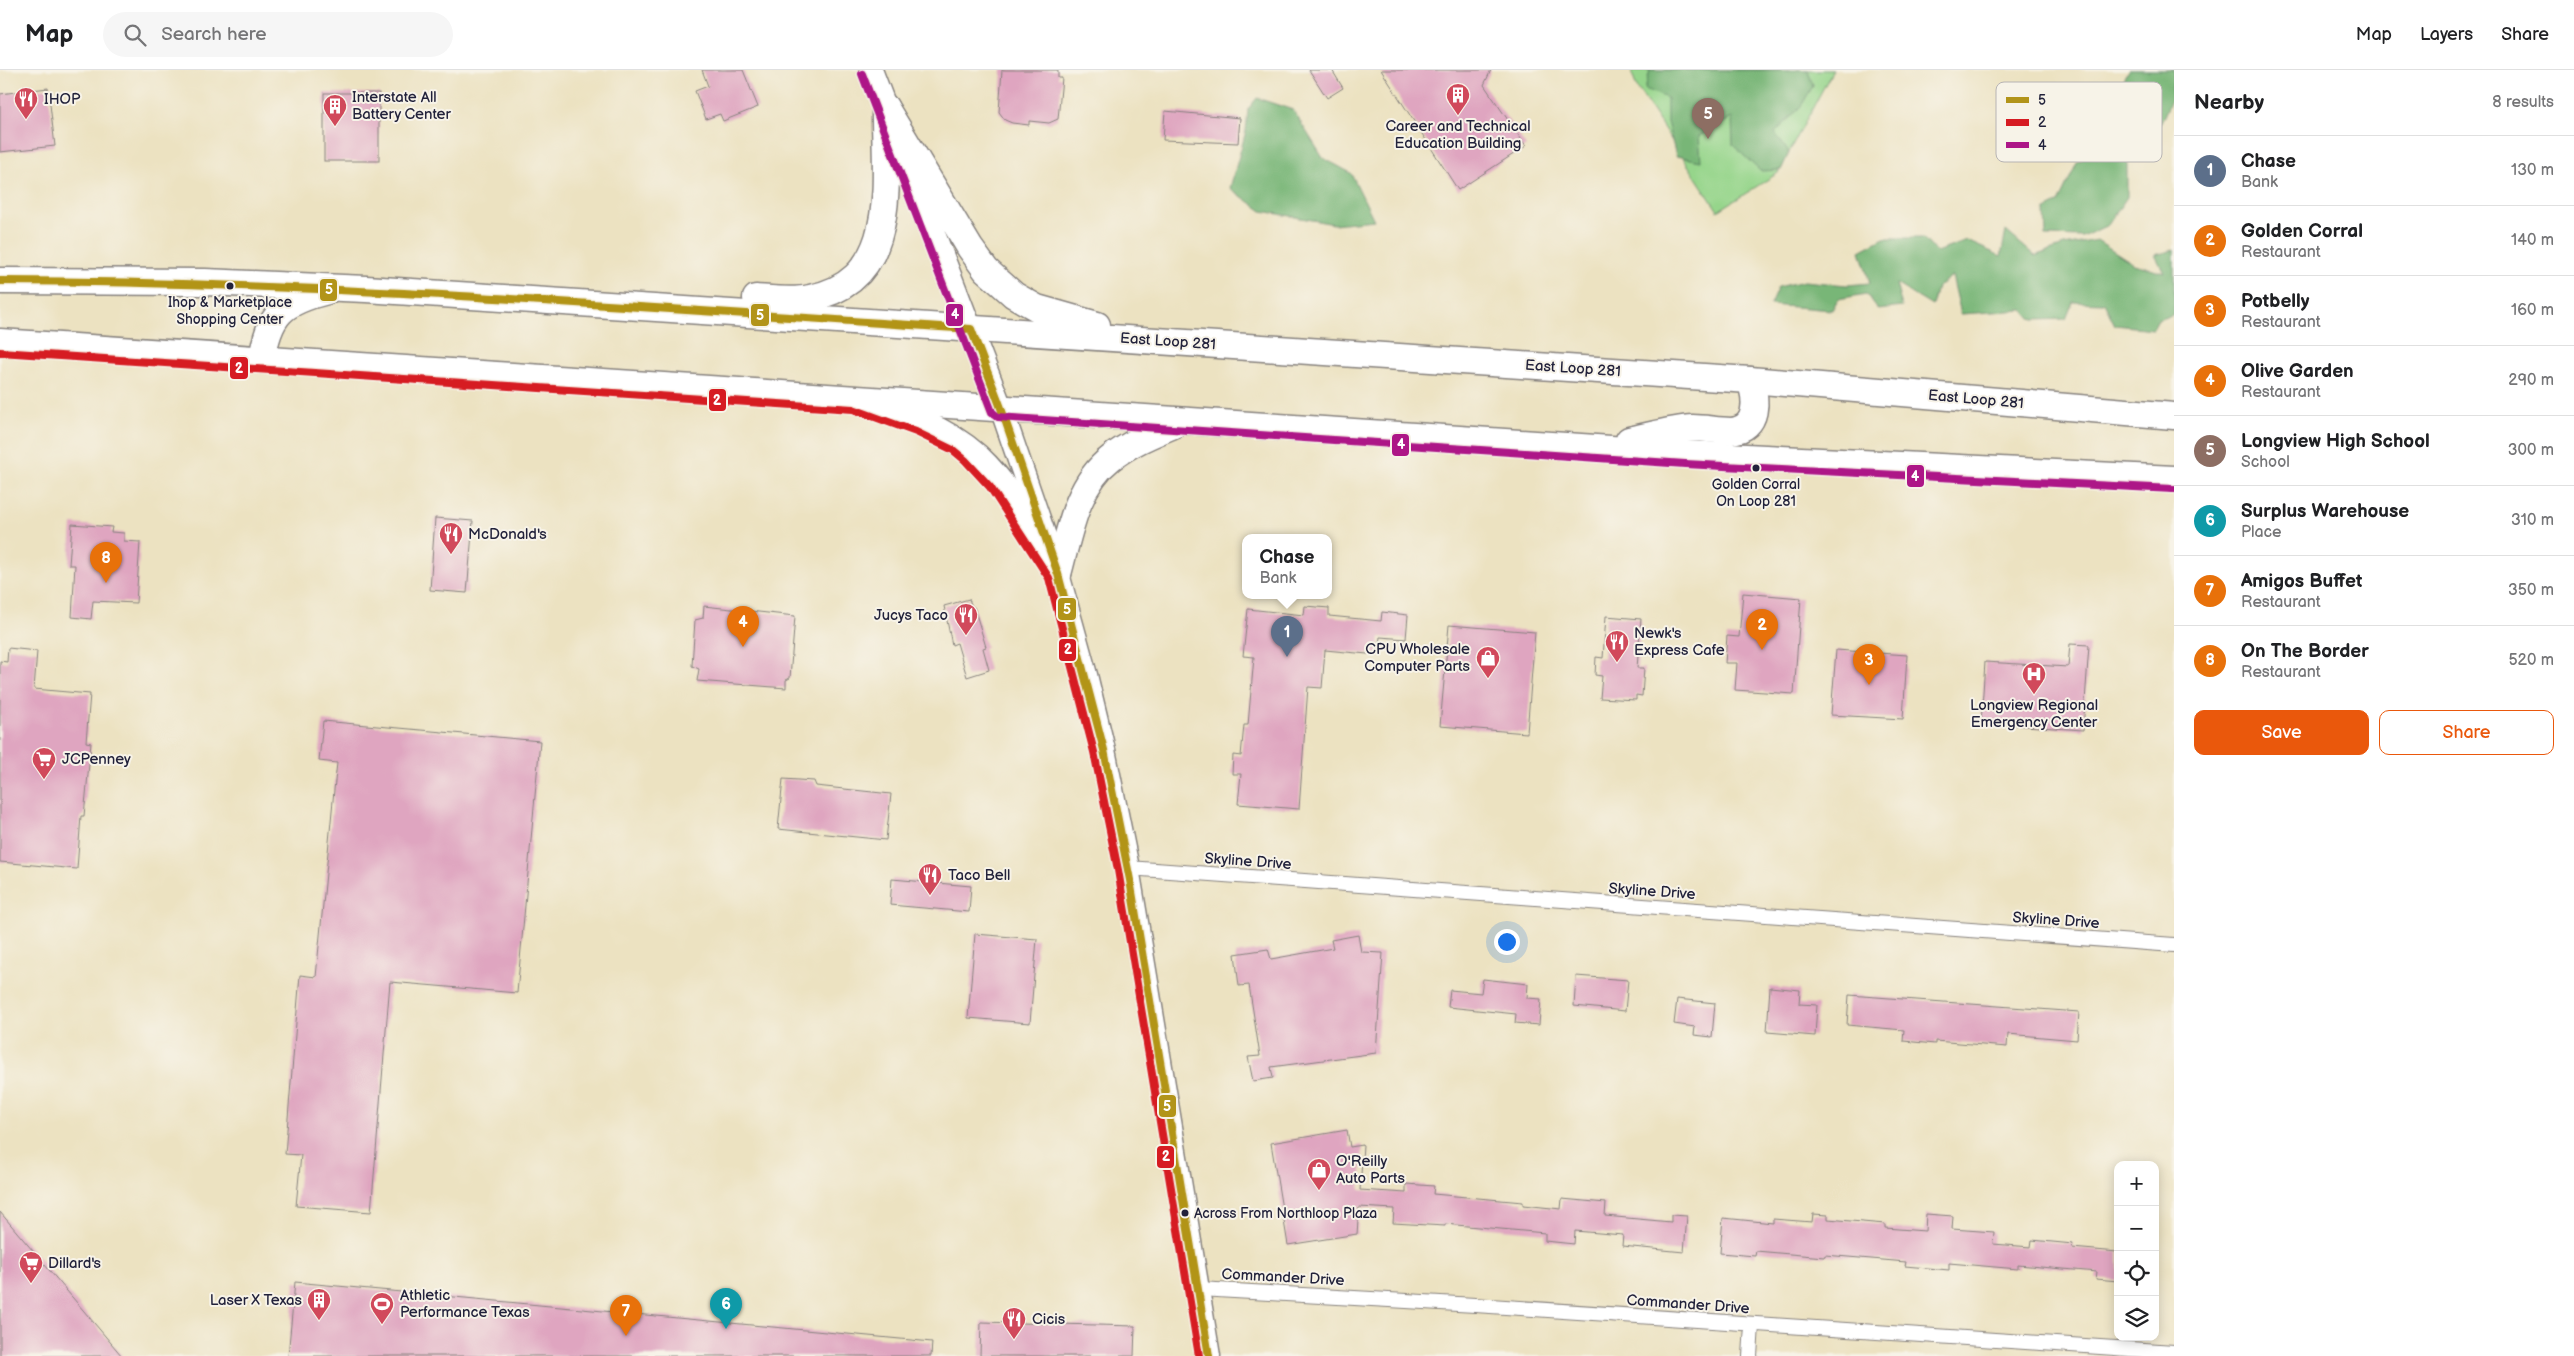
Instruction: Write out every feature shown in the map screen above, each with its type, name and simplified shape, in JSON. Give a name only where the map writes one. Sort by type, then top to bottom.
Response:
[{"type":"highway","points":[[0,281],[197,282],[343,287],[674,310],[745,297],[809,299],[840,286],[862,269],[876,248],[882,224],[885,107]]},
{"type":"highway","points":[[885,107],[970,248],[986,270],[1005,288],[1024,301],[1048,312],[1151,340]]},
{"type":"highway","points":[[262,360],[269,326],[279,313],[298,300],[343,287]]},
{"type":"highway","name":"East Loop 281","points":[[674,310],[1750,380],[2174,416]]},
{"type":"highway","points":[[0,342],[1591,448],[2174,479]]},
{"type":"highway","points":[[1591,448],[1692,428],[1726,431],[1740,429],[1751,422],[1754,414],[1755,399],[1750,380]]},
{"type":"highway","points":[[855,399],[920,423],[958,442],[972,453],[998,481],[1058,574]]},
{"type":"highway","points":[[1058,574],[1076,509],[1098,470],[1122,450],[1181,422]]},
{"type":"main road","points":[[871,70],[1001,408],[1058,574],[1104,750],[1128,868],[1209,1356]]},
{"type":"street","name":"Skyline Drive","points":[[1128,868],[2174,945]]},
{"type":"street","name":"Commander Drive","points":[[1199,1289],[1485,1305],[2048,1350],[2174,1352]]},
{"type":"street","points":[[1750,1356],[1752,1325]]},
{"type":"green space","points":[[1631,70],[1833,70],[1778,173],[1718,211],[1636,86]]},
{"type":"green space","points":[[1650,70],[1808,70],[1813,86],[1801,106],[1775,133],[1789,153],[1781,170],[1760,171],[1733,145],[1732,118],[1699,136],[1701,161],[1676,156],[1667,122],[1667,98],[1645,89]]},
{"type":"green space","points":[[2128,70],[2174,70],[2171,100],[2162,120],[2162,82],[2122,82]]},
{"type":"green space","points":[[1257,98],[1293,110],[1323,158],[1351,173],[1374,220],[1334,224],[1262,211],[1230,188],[1246,131],[1248,109]]},
{"type":"green space","points":[[2127,162],[2127,197],[2108,225],[2082,237],[2046,236],[2045,211],[2058,203],[2077,163]]},
{"type":"green space","points":[[2006,231],[2035,256],[2064,246],[2097,240],[2134,264],[2164,272],[2155,255],[2174,250],[2174,314],[2158,320],[2153,329],[2115,325],[2104,303],[2073,302],[2066,319],[2033,320],[2024,310],[1961,314],[1952,276],[1937,287],[1932,306],[1896,284],[1902,307],[1878,310],[1866,294],[1838,299],[1832,310],[1770,305],[1778,287],[1804,281],[1847,285],[1870,283],[1860,251],[1884,238],[1923,238],[1936,252],[1967,241],[2001,256]]},
{"type":"building","points":[[702,70],[743,70],[758,107],[723,121],[720,114],[706,119],[695,91],[708,86]]},
{"type":"building","points":[[1002,70],[1058,70],[1058,78],[1062,78],[1058,119],[1049,123],[1029,121],[1029,125],[1012,123],[1005,120],[999,112]]},
{"type":"building","points":[[1309,70],[1332,70],[1343,88],[1327,98]]},
{"type":"building","name":"Career and Technical Education Building","points":[[1381,70],[1491,70],[1484,85],[1526,146],[1458,190]]},
{"type":"building","name":"IHOP","points":[[48,88],[55,146],[0,152],[0,94]]},
{"type":"building","points":[[324,93],[379,93],[379,161],[324,161]]},
{"type":"building","points":[[1165,111],[1240,118],[1238,143],[1163,140]]},
{"type":"building","name":"McDonald's","points":[[435,518],[473,521],[467,593],[430,590]]},
{"type":"building","points":[[72,524],[112,527],[111,532],[124,533],[124,541],[140,542],[136,603],[93,601],[91,619],[72,617],[75,565],[69,565]]},
{"type":"building","points":[[1743,593],[1801,598],[1794,694],[1735,690],[1737,663],[1725,663],[1727,636],[1739,637]]},
{"type":"building","name":"Jucys Taco","points":[[969,599],[972,607],[974,607],[986,647],[983,648],[989,670],[967,677],[957,643],[952,645],[944,606]]},
{"type":"building","points":[[704,606],[795,616],[790,678],[786,680],[786,688],[697,681],[699,669],[692,666],[695,620],[703,618]]},
{"type":"building","points":[[1305,606],[1329,608],[1329,616],[1381,621],[1382,612],[1408,615],[1406,639],[1380,637],[1378,655],[1325,650],[1322,688],[1308,687],[1299,809],[1238,804],[1241,774],[1232,774],[1233,755],[1241,756],[1244,725],[1248,725],[1254,657],[1243,656],[1248,609],[1304,615]]},
{"type":"building","name":"Newk's Express Cafe","points":[[1606,616],[1641,619],[1637,668],[1644,668],[1642,696],[1636,695],[1636,700],[1600,698],[1602,676],[1595,675],[1596,657],[1603,658]]},
{"type":"building","name":"CPU Wholesale Computer Parts","points":[[1449,625],[1535,632],[1527,733],[1440,726]]},
{"type":"building","name":"Longview Regional Emergency Center","points":[[2070,644],[2089,645],[2083,730],[1981,723],[1985,662],[2068,667]]},
{"type":"building","name":"JCPenney","points":[[8,648],[37,651],[34,689],[90,694],[86,742],[91,743],[84,816],[81,816],[77,869],[0,862],[0,661],[7,662]]},
{"type":"building","points":[[1836,650],[1907,655],[1903,719],[1831,715]]},
{"type":"building","points":[[323,721],[540,741],[517,993],[390,982],[371,1212],[296,1206],[301,1155],[285,1154],[300,975],[316,977],[337,763],[319,761]]},
{"type":"building","points":[[783,779],[814,781],[816,786],[891,794],[886,840],[778,829]]},
{"type":"building","name":"Taco Bell","points":[[892,879],[971,886],[969,912],[890,905]]},
{"type":"building","points":[[975,934],[1037,939],[1030,1023],[968,1018]]},
{"type":"building","points":[[1358,935],[1361,952],[1383,953],[1376,1053],[1271,1067],[1273,1078],[1253,1081],[1248,1057],[1260,1056],[1249,985],[1239,986],[1235,954],[1268,949],[1271,959],[1333,948],[1331,940]]},
{"type":"building","points":[[1576,976],[1628,980],[1625,1011],[1574,1006]]},
{"type":"building","points":[[1483,979],[1528,984],[1527,998],[1541,999],[1539,1025],[1515,1023],[1516,1014],[1448,1007],[1450,990],[1481,993]]},
{"type":"building","points":[[1770,987],[1800,990],[1799,1004],[1817,1005],[1815,1036],[1767,1032]]},
{"type":"building","points":[[1849,995],[2079,1012],[2077,1040],[2008,1034],[2007,1047],[1935,1041],[1935,1044],[1903,1041],[1904,1030],[1847,1025]]},
{"type":"building","points":[[1677,999],[1715,1003],[1712,1037],[1694,1035],[1695,1027],[1674,1024]]},
{"type":"building","points":[[1347,1130],[1350,1147],[1363,1145],[1360,1190],[1406,1193],[1406,1184],[1434,1186],[1433,1194],[1523,1202],[1523,1205],[1561,1209],[1562,1199],[1606,1203],[1605,1216],[1671,1222],[1671,1215],[1687,1216],[1684,1252],[1622,1246],[1623,1235],[1575,1231],[1574,1244],[1545,1241],[1545,1233],[1445,1224],[1445,1226],[1393,1223],[1394,1209],[1359,1207],[1357,1234],[1288,1245],[1271,1143]]},
{"type":"building","name":"Dillard's","points":[[0,1212],[122,1356],[0,1356]]},
{"type":"building","points":[[1813,1214],[1828,1215],[1828,1219],[1885,1224],[1885,1228],[1925,1231],[1926,1214],[1953,1216],[1952,1229],[1994,1232],[1993,1244],[2031,1247],[2032,1240],[2073,1244],[2072,1248],[2114,1252],[2114,1281],[2096,1279],[2097,1272],[2018,1265],[2018,1269],[1949,1263],[1949,1270],[1905,1266],[1906,1262],[1825,1255],[1824,1257],[1756,1251],[1755,1256],[1720,1253],[1723,1218],[1773,1223],[1773,1219],[1812,1222]]},
{"type":"building","points":[[295,1282],[932,1342],[931,1356],[288,1356]]},
{"type":"building","points":[[981,1322],[1135,1326],[1134,1356],[980,1356]]},
{"type":"transit line","name":"4","points":[[862,74],[992,412],[998,417],[1685,464],[2173,489]]},
{"type":"transit line","name":"5","points":[[0,281],[122,282],[365,291],[971,329],[1001,408],[1058,574],[1104,750],[1130,880],[1209,1356]]},
{"type":"transit line","name":"2","points":[[0,352],[853,409],[916,432],[953,450],[965,460],[990,487],[1049,578],[1094,752],[1118,870],[1199,1356]]},
{"type":"place","name":"Career and Technical Education Building","points":[[1458,116]]},
{"type":"place","name":"IHOP","points":[[26,120]]},
{"type":"place","name":"Interstate All Battery Center","points":[[335,127]]},
{"type":"place","name":"Longview High School","points":[[1708,139]]},
{"type":"place","name":"Ihop & Marketplace Shopping Center","points":[[230,286]]},
{"type":"place","name":"Golden Corral On Loop 281","points":[[1756,468]]},
{"type":"place","name":"McDonald's","points":[[451,555]]},
{"type":"place","name":"On The Border","points":[[106,583]]},
{"type":"place","name":"Jucys Taco","points":[[966,636]]},
{"type":"place","name":"Olive Garden","points":[[743,647]]},
{"type":"place","name":"Golden Corral","points":[[1762,650]]},
{"type":"place","name":"Chase","points":[[1287,657]]},
{"type":"place","name":"Newk's Express Cafe","points":[[1617,663]]},
{"type":"place","name":"CPU Wholesale Computer Parts","points":[[1488,679]]},
{"type":"place","name":"Potbelly","points":[[1869,685]]},
{"type":"place","name":"Longview Regional Emergency Center","points":[[2034,695]]},
{"type":"place","name":"JCPenney","points":[[44,780]]},
{"type":"place","name":"Taco Bell","points":[[930,896]]},
{"type":"place","name":"O'Reilly Auto Parts","points":[[1319,1191]]},
{"type":"place","name":"Across From Northloop Plaza","points":[[1185,1213]]},
{"type":"place","name":"Dillard's","points":[[31,1284]]},
{"type":"place","name":"Laser X Texas","points":[[319,1321]]},
{"type":"place","name":"Athletic Performance Texas","points":[[382,1325]]},
{"type":"place","name":"Surplus Warehouse","points":[[726,1329]]},
{"type":"place","name":"Amigos Buffet","points":[[626,1336]]},
{"type":"place","name":"Cicis","points":[[1014,1340]]}]
